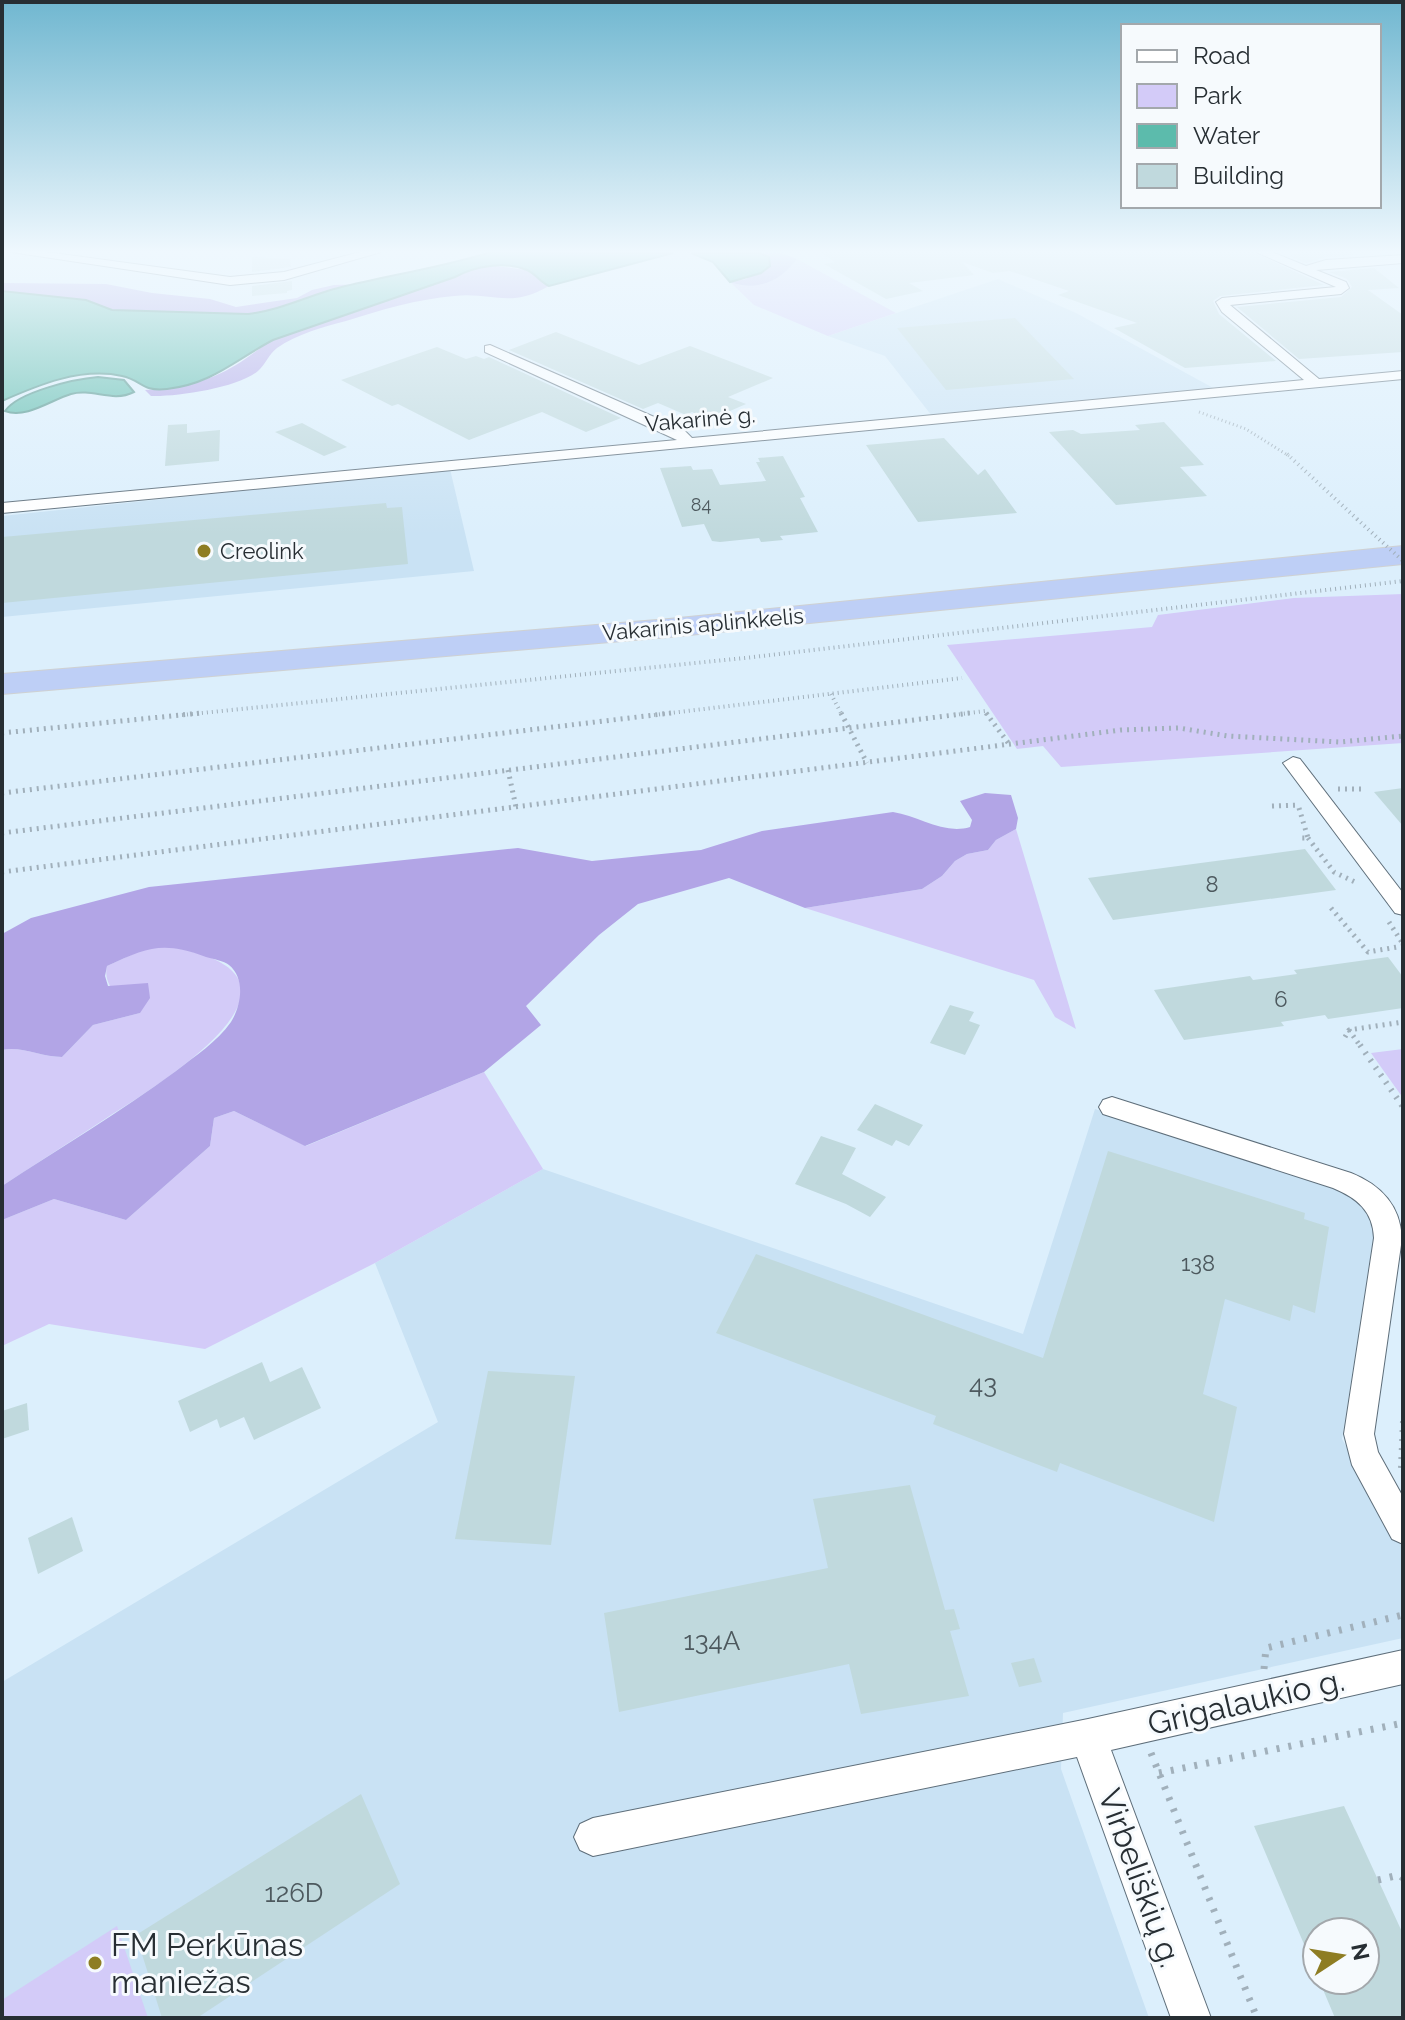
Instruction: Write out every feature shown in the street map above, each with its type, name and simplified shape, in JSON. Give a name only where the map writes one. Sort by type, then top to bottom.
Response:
[{"type":"highway","name":"Vakarinis aplinkkelis","points":[[2,663],[700,605],[1403,534]]},
{"type":"highway","name":"Vakarinis aplinkkelis","points":[[2,684],[685,626],[1403,555]]},
{"type":"street","points":[[1272,346],[1316,383]]},
{"type":"street","points":[[490,349],[679,433],[687,442]]},
{"type":"street","name":"Vakarinė g.","points":[[2,508],[1403,375]]},
{"type":"street","points":[[1293,763],[1403,908]]},
{"type":"street","points":[[1112,1107],[1356,1185],[1381,1206],[1389,1220],[1388,1238],[1360,1445],[1403,1528]]},
{"type":"street","name":"Grigalaukio g.","points":[[593,1837],[1088,1737],[1403,1667]]},
{"type":"street","name":"Virbeliškių g.","points":[[1088,1737],[1191,2018]]},
{"type":"path","points":[[1196,411],[1246,429],[1284,451],[1403,561]]},
{"type":"path","points":[[2,733],[773,655],[1403,581]]},
{"type":"path","points":[[2,793],[962,678]]},
{"type":"path","points":[[831,694],[867,763]]},
{"type":"path","points":[[2,833],[985,711],[1009,745]]},
{"type":"path","points":[[2,872],[1009,745],[1176,727],[1213,730],[1228,736],[1340,742],[1403,736]]},
{"type":"path","points":[[508,770],[516,807]]},
{"type":"path","points":[[1333,789],[1362,789]]},
{"type":"path","points":[[1272,806],[1301,803],[1308,838],[1334,872],[1366,887]]},
{"type":"path","points":[[1299,838],[1308,838]]},
{"type":"path","points":[[1331,908],[1368,952],[1403,946]]},
{"type":"path","points":[[1403,1022],[1347,1034],[1403,1107]]},
{"type":"path","points":[[1402,1480],[1400,1446],[1403,1421]]},
{"type":"path","points":[[1261,1699],[1266,1648],[1403,1615]]},
{"type":"path","points":[[1159,1773],[1403,1723]]},
{"type":"path","points":[[1140,1726],[1257,2018]]},
{"type":"path","points":[[1378,1880],[1399,1875],[1403,1878]]},
{"type":"shaded area","points":[[264,346],[280,346],[258,371],[236,382],[175,395],[151,396],[145,390],[204,380],[236,365]]},
{"type":"shaded area","points":[[857,346],[1137,346],[1217,390],[932,416],[885,356]]},
{"type":"shaded area","points":[[450,469],[474,571],[2,617],[2,516]]},
{"type":"shaded area","points":[[985,793],[1011,795],[1018,818],[1016,829],[996,840],[988,850],[967,854],[955,861],[942,876],[922,889],[805,908],[729,878],[638,904],[599,935],[526,1006],[541,1025],[484,1072],[305,1146],[234,1111],[214,1118],[210,1146],[126,1220],[54,1199],[2,1220],[2,1186],[133,1101],[205,1048],[231,1022],[240,993],[238,978],[224,962],[178,949],[156,948],[107,966],[105,976],[108,986],[148,983],[150,998],[140,1013],[93,1025],[62,1057],[17,1049],[2,1050],[2,934],[31,918],[149,887],[518,848],[592,861],[701,850],[762,831],[893,812],[941,827],[960,829],[970,827],[972,820],[960,801]]},
{"type":"shaded area","points":[[1095,1109],[1345,1189],[1364,1203],[1376,1221],[1342,1439],[1403,1549],[1403,1638],[1063,1713],[1061,1769],[1149,2018],[2,2018],[2,1682],[438,1422],[375,1263],[543,1169],[1023,1334]]},
{"type":"green space","points":[[1403,594],[1403,743],[1061,767],[1043,746],[1017,749],[947,645],[1152,627],[1158,615],[1294,598]]},
{"type":"green space","points":[[1016,829],[1076,1029],[1055,1017],[1034,980],[805,908],[922,889],[942,876],[955,861],[967,854],[988,850],[996,840]]},
{"type":"green space","points":[[164,946],[215,960],[238,979],[239,1002],[224,1028],[198,1054],[165,1079],[2,1186],[2,1050],[17,1049],[62,1057],[93,1025],[140,1013],[111,987],[106,974],[107,966],[146,948]]},
{"type":"green space","points":[[1403,1049],[1403,1098],[1371,1053]]},
{"type":"green space","points":[[484,1072],[543,1169],[375,1263],[205,1349],[49,1324],[2,1346],[2,1220],[54,1199],[126,1220],[210,1146],[214,1118],[234,1111],[306,1146]]},
{"type":"green space","name":"FM Perkūnas maniežas","points":[[117,1926],[148,2018],[2,2018],[2,2000]]},
{"type":"water","points":[[2,346],[263,346],[210,377],[183,386],[152,389],[122,376],[91,374],[45,384],[2,401]]},
{"type":"water","points":[[98,377],[124,380],[134,392],[118,396],[71,394],[30,411],[5,411],[34,392]]},
{"type":"building","points":[[519,346],[592,346],[639,365],[691,346],[773,378],[728,397],[746,404],[705,418],[692,412],[686,415],[658,403],[643,409],[509,350]]},
{"type":"building","points":[[911,346],[1042,346],[1074,379],[946,390]]},
{"type":"building","points":[[1146,346],[1258,346],[1276,361],[1185,368]]},
{"type":"building","points":[[1284,346],[1403,346],[1403,352],[1299,359]]},
{"type":"building","points":[[437,347],[466,359],[489,357],[621,418],[586,432],[542,412],[469,440],[398,404],[392,406],[341,380]]},
{"type":"building","points":[[1164,422],[1204,465],[1180,467],[1207,496],[1116,505],[1049,432],[1073,430],[1081,434],[1140,430],[1135,425]]},
{"type":"building","points":[[302,423],[347,447],[324,456],[275,432]]},
{"type":"building","points":[[187,424],[187,433],[220,430],[219,461],[165,466],[168,425]]},
{"type":"building","points":[[944,438],[978,475],[985,469],[1017,513],[918,522],[866,445]]},
{"type":"building","points":[[783,456],[805,497],[800,498],[818,532],[780,536],[783,540],[761,542],[759,538],[712,541],[704,524],[682,527],[660,468],[691,466],[693,470],[712,469],[720,485],[766,481],[756,462],[760,462],[758,458]]},
{"type":"building","name":"Creolink","points":[[386,503],[387,508],[402,507],[408,564],[2,603],[2,537]]},
{"type":"building","points":[[1403,788],[1403,826],[1374,792]]},
{"type":"building","points":[[1305,849],[1336,890],[1113,920],[1088,878]]},
{"type":"building","points":[[1388,957],[1403,977],[1403,1008],[1281,1022],[1284,1026],[1184,1040],[1154,990],[1250,976],[1253,980],[1297,974],[1294,970]]},
{"type":"building","points":[[950,1005],[974,1012],[969,1021],[980,1025],[965,1055],[930,1043]]},
{"type":"building","points":[[875,1104],[923,1125],[909,1146],[896,1140],[892,1146],[857,1130]]},
{"type":"building","points":[[821,1136],[856,1148],[842,1174],[886,1197],[870,1217],[795,1184]]},
{"type":"building","points":[[1108,1151],[1305,1213],[1304,1219],[1329,1227],[1315,1313],[1293,1305],[1290,1321],[1225,1299],[1203,1394],[1237,1407],[1214,1522],[1060,1463],[1057,1472],[933,1424],[936,1416],[716,1333],[756,1254],[1043,1358]]},
{"type":"building","points":[[262,1362],[270,1382],[302,1367],[321,1408],[254,1440],[244,1417],[220,1428],[217,1419],[190,1432],[178,1401]]},
{"type":"building","points":[[488,1371],[575,1376],[551,1545],[455,1539]]},
{"type":"building","points":[[27,1403],[29,1430],[2,1439],[2,1411]]},
{"type":"building","points":[[910,1485],[945,1610],[954,1609],[960,1629],[950,1631],[969,1696],[861,1714],[849,1664],[619,1712],[604,1613],[828,1568],[813,1499]]},
{"type":"building","points":[[72,1517],[83,1551],[38,1574],[28,1538]]},
{"type":"building","points":[[1034,1658],[1042,1682],[1019,1687],[1011,1663]]},
{"type":"building","points":[[361,1794],[400,1884],[197,2018],[162,2018],[136,1935]]},
{"type":"building","points":[[1344,1806],[1403,1934],[1403,2018],[1335,2018],[1326,1996],[1381,1996],[1381,1916],[1301,1916],[1301,1937],[1254,1826]]},
{"type":"place","name":"Creolink","points":[[204,551]]},
{"type":"place","name":"FM Perkūnas maniežas","points":[[95,1963]]}]
